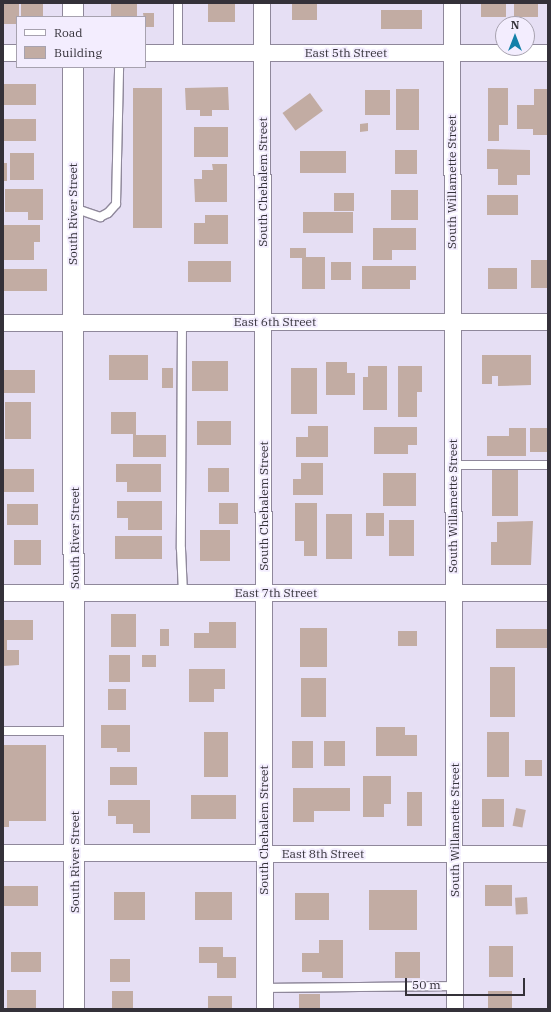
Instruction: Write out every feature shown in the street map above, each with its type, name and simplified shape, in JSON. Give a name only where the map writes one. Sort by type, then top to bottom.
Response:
[{"type":"street","points":[[73,16],[74,3]]},
{"type":"street","name":"South Chehalem Street","points":[[262,3],[265,593],[264,1009]]},
{"type":"street","name":"South Willamette Street","points":[[452,3],[455,1009]]},
{"type":"street","points":[[3,53],[16,53]]},
{"type":"street","name":"East 5th Street","points":[[146,53],[548,53]]},
{"type":"street","name":"South River Street","points":[[73,68],[75,593],[74,1009]]},
{"type":"street","name":"East 6th Street","points":[[3,323],[548,322]]},
{"type":"street","name":"East 7th Street","points":[[3,593],[548,593]]},
{"type":"street","name":"East 8th Street","points":[[3,854],[548,854]]},
{"type":"lane","points":[[178,3],[178,53]]},
{"type":"lane","points":[[73,208],[100,217],[108,213],[116,204],[120,68]]},
{"type":"lane","points":[[182,322],[181,549],[183,593]]},
{"type":"lane","points":[[453,465],[548,465]]},
{"type":"lane","points":[[3,731],[75,731]]},
{"type":"lane","points":[[264,988],[455,986]]},
{"type":"building","points":[[3,3],[19,3],[19,16],[16,16],[16,24],[3,24]]},
{"type":"building","points":[[21,3],[43,3],[43,16],[21,16]]},
{"type":"building","points":[[111,3],[137,3],[137,16],[111,16]]},
{"type":"building","points":[[208,3],[235,3],[235,22],[208,22]]},
{"type":"building","points":[[292,3],[317,3],[317,20],[292,20]]},
{"type":"building","points":[[481,3],[506,3],[506,16],[481,17]]},
{"type":"building","points":[[514,3],[538,3],[538,17],[514,16]]},
{"type":"building","points":[[381,10],[422,10],[422,29],[381,29]]},
{"type":"building","points":[[143,13],[154,13],[154,27],[146,27],[146,16],[143,16]]},
{"type":"building","points":[[3,84],[36,84],[36,105],[3,105]]},
{"type":"building","points":[[228,87],[229,110],[212,110],[212,116],[200,116],[200,110],[186,110],[185,88]]},
{"type":"building","points":[[133,88],[162,88],[162,228],[133,228]]},
{"type":"building","points":[[488,88],[508,88],[508,125],[499,125],[499,141],[488,141]]},
{"type":"building","points":[[396,89],[419,89],[419,130],[396,130]]},
{"type":"building","points":[[534,89],[548,89],[548,135],[533,135],[533,129],[517,129],[517,105],[534,105]]},
{"type":"building","points":[[365,90],[390,90],[390,115],[365,115]]},
{"type":"building","points":[[310,93],[323,111],[295,131],[282,113]]},
{"type":"building","points":[[3,119],[36,119],[36,141],[3,141]]},
{"type":"building","points":[[368,123],[368,131],[360,132],[360,124]]},
{"type":"building","points":[[194,127],[228,127],[228,157],[194,157]]},
{"type":"building","points":[[487,149],[530,150],[530,175],[517,175],[517,185],[498,185],[498,169],[487,169]]},
{"type":"building","points":[[395,150],[417,150],[417,174],[395,174]]},
{"type":"building","points":[[300,151],[346,151],[346,173],[300,173]]},
{"type":"building","points":[[10,153],[34,153],[34,180],[10,180]]},
{"type":"building","points":[[3,163],[7,163],[7,181],[3,181]]},
{"type":"building","points":[[212,164],[227,164],[227,202],[195,202],[194,179],[202,179],[202,170],[213,170]]},
{"type":"building","points":[[5,189],[43,189],[43,220],[28,220],[28,212],[5,212]]},
{"type":"building","points":[[391,190],[418,190],[418,220],[391,220]]},
{"type":"building","points":[[334,193],[354,193],[354,211],[334,211]]},
{"type":"building","points":[[487,195],[518,195],[518,215],[487,215]]},
{"type":"building","points":[[303,212],[353,212],[353,233],[303,233]]},
{"type":"building","points":[[205,215],[228,215],[228,244],[194,244],[194,223],[205,223]]},
{"type":"building","points":[[3,225],[40,225],[40,242],[34,242],[34,260],[3,260]]},
{"type":"building","points":[[373,228],[416,228],[416,250],[392,250],[392,260],[373,260]]},
{"type":"building","points":[[290,248],[306,248],[306,257],[325,257],[325,289],[302,289],[302,258],[290,258]]},
{"type":"building","points":[[531,260],[547,260],[547,288],[531,288]]},
{"type":"building","points":[[188,261],[231,261],[231,282],[188,282]]},
{"type":"building","points":[[331,262],[351,262],[351,280],[331,280]]},
{"type":"building","points":[[362,266],[416,266],[416,280],[410,280],[410,289],[362,289]]},
{"type":"building","points":[[488,268],[517,268],[517,289],[488,289]]},
{"type":"building","points":[[3,269],[47,269],[47,291],[3,291]]},
{"type":"building","points":[[109,355],[148,355],[148,380],[109,380]]},
{"type":"building","points":[[482,355],[531,355],[531,385],[498,386],[498,376],[492,376],[492,384],[482,384]]},
{"type":"building","points":[[192,361],[228,361],[228,391],[192,391]]},
{"type":"building","points":[[326,362],[347,362],[347,373],[355,373],[355,395],[326,395]]},
{"type":"building","points":[[368,366],[387,366],[387,410],[363,410],[363,377],[368,377]]},
{"type":"building","points":[[398,366],[422,366],[422,392],[417,392],[417,417],[398,417]]},
{"type":"building","points":[[162,368],[173,368],[173,388],[162,388]]},
{"type":"building","points":[[291,368],[317,368],[317,414],[291,414]]},
{"type":"building","points":[[3,370],[35,370],[35,393],[3,393]]},
{"type":"building","points":[[5,402],[31,402],[31,439],[5,439]]},
{"type":"building","points":[[111,412],[136,412],[136,435],[166,435],[166,457],[133,457],[133,434],[111,434]]},
{"type":"building","points":[[197,421],[231,421],[231,445],[197,445]]},
{"type":"building","points":[[308,426],[328,426],[328,457],[296,457],[296,437],[308,437]]},
{"type":"building","points":[[374,427],[417,427],[417,445],[408,445],[408,454],[374,454]]},
{"type":"building","points":[[509,428],[526,428],[526,456],[487,456],[487,436],[509,436]]},
{"type":"building","points":[[530,428],[547,428],[547,452],[530,452]]},
{"type":"building","points":[[301,463],[323,463],[323,495],[293,495],[293,479],[301,479]]},
{"type":"building","points":[[116,464],[161,464],[161,492],[127,492],[127,482],[116,482]]},
{"type":"building","points":[[208,468],[229,468],[229,492],[208,492]]},
{"type":"building","points":[[3,469],[34,469],[34,492],[3,492]]},
{"type":"building","points":[[492,470],[518,470],[518,516],[492,516]]},
{"type":"building","points":[[383,473],[416,473],[416,506],[383,506]]},
{"type":"building","points":[[117,501],[162,501],[162,530],[128,530],[128,518],[117,518]]},
{"type":"building","points":[[219,503],[238,503],[238,524],[219,524]]},
{"type":"building","points":[[295,503],[317,503],[317,556],[304,556],[304,541],[295,541]]},
{"type":"building","points":[[7,504],[38,504],[38,525],[7,525]]},
{"type":"building","points":[[366,513],[384,513],[384,536],[366,536]]},
{"type":"building","points":[[326,514],[352,514],[352,559],[326,559]]},
{"type":"building","points":[[389,520],[414,520],[414,556],[389,556]]},
{"type":"building","points":[[533,521],[531,565],[491,565],[491,542],[497,542],[497,522]]},
{"type":"building","points":[[200,530],[230,530],[230,561],[200,561]]},
{"type":"building","points":[[115,536],[162,536],[162,559],[115,559]]},
{"type":"building","points":[[14,540],[41,540],[41,565],[14,565]]},
{"type":"building","points":[[111,614],[136,614],[136,647],[111,647]]},
{"type":"building","points":[[3,620],[33,620],[33,640],[7,640],[7,650],[19,650],[19,665],[3,666]]},
{"type":"building","points":[[209,622],[236,622],[236,648],[194,648],[194,633],[209,633]]},
{"type":"building","points":[[300,628],[327,628],[327,667],[300,667]]},
{"type":"building","points":[[160,629],[169,629],[169,646],[160,646]]},
{"type":"building","points":[[496,629],[547,629],[547,648],[496,648]]},
{"type":"building","points":[[398,631],[417,631],[417,646],[398,646]]},
{"type":"building","points":[[109,655],[130,655],[130,682],[109,682]]},
{"type":"building","points":[[142,655],[156,655],[156,667],[142,667]]},
{"type":"building","points":[[490,667],[515,667],[515,717],[490,717]]},
{"type":"building","points":[[189,669],[225,669],[225,689],[214,689],[214,702],[189,702]]},
{"type":"building","points":[[301,678],[326,678],[326,717],[301,717]]},
{"type":"building","points":[[108,689],[126,689],[126,710],[108,710]]},
{"type":"building","points":[[101,725],[130,725],[130,752],[117,752],[117,748],[101,748]]},
{"type":"building","points":[[376,727],[405,727],[405,735],[417,735],[417,756],[376,756]]},
{"type":"building","points":[[204,732],[228,732],[228,777],[204,777]]},
{"type":"building","points":[[487,732],[509,732],[509,777],[487,777]]},
{"type":"building","points":[[292,741],[313,741],[313,768],[292,768]]},
{"type":"building","points":[[324,741],[345,741],[345,766],[324,766]]},
{"type":"building","points":[[3,745],[46,745],[46,821],[9,821],[9,827],[3,827]]},
{"type":"building","points":[[525,760],[542,760],[542,776],[525,776]]},
{"type":"building","points":[[110,767],[137,767],[137,785],[110,785]]},
{"type":"building","points":[[363,776],[391,776],[391,804],[384,804],[384,817],[363,817]]},
{"type":"building","points":[[293,788],[350,788],[350,811],[314,811],[314,822],[293,822]]},
{"type":"building","points":[[407,792],[422,792],[422,826],[407,826]]},
{"type":"building","points":[[191,795],[236,795],[236,819],[191,819]]},
{"type":"building","points":[[482,799],[504,799],[504,827],[482,827]]},
{"type":"building","points":[[108,800],[150,800],[150,833],[133,833],[133,824],[116,824],[116,816],[108,816]]},
{"type":"building","points":[[516,808],[526,810],[522,828],[513,826]]},
{"type":"building","points":[[485,885],[512,885],[512,906],[485,906]]},
{"type":"building","points":[[3,886],[38,886],[38,906],[3,906]]},
{"type":"building","points":[[369,890],[417,890],[417,930],[369,930]]},
{"type":"building","points":[[114,892],[145,892],[145,920],[114,920]]},
{"type":"building","points":[[195,892],[232,892],[232,920],[195,920]]},
{"type":"building","points":[[295,893],[329,893],[329,920],[295,920]]},
{"type":"building","points":[[527,897],[528,914],[516,915],[515,898]]},
{"type":"building","points":[[319,940],[343,940],[343,978],[322,978],[322,972],[302,972],[302,953],[319,953]]},
{"type":"building","points":[[489,946],[513,946],[513,977],[489,977]]},
{"type":"building","points":[[199,947],[223,947],[223,957],[236,957],[236,978],[217,978],[217,963],[199,963]]},
{"type":"building","points":[[11,952],[41,952],[41,972],[11,972]]},
{"type":"building","points":[[395,952],[420,952],[420,978],[395,978]]},
{"type":"building","points":[[110,959],[130,959],[130,982],[110,982]]},
{"type":"building","points":[[7,990],[36,990],[36,1009],[7,1009]]},
{"type":"building","points":[[112,991],[133,991],[133,1009],[112,1009]]},
{"type":"building","points":[[488,991],[512,991],[512,1009],[488,1009]]},
{"type":"building","points":[[299,994],[320,994],[320,1009],[299,1009]]},
{"type":"building","points":[[208,996],[232,996],[232,1009],[208,1009]]}]
